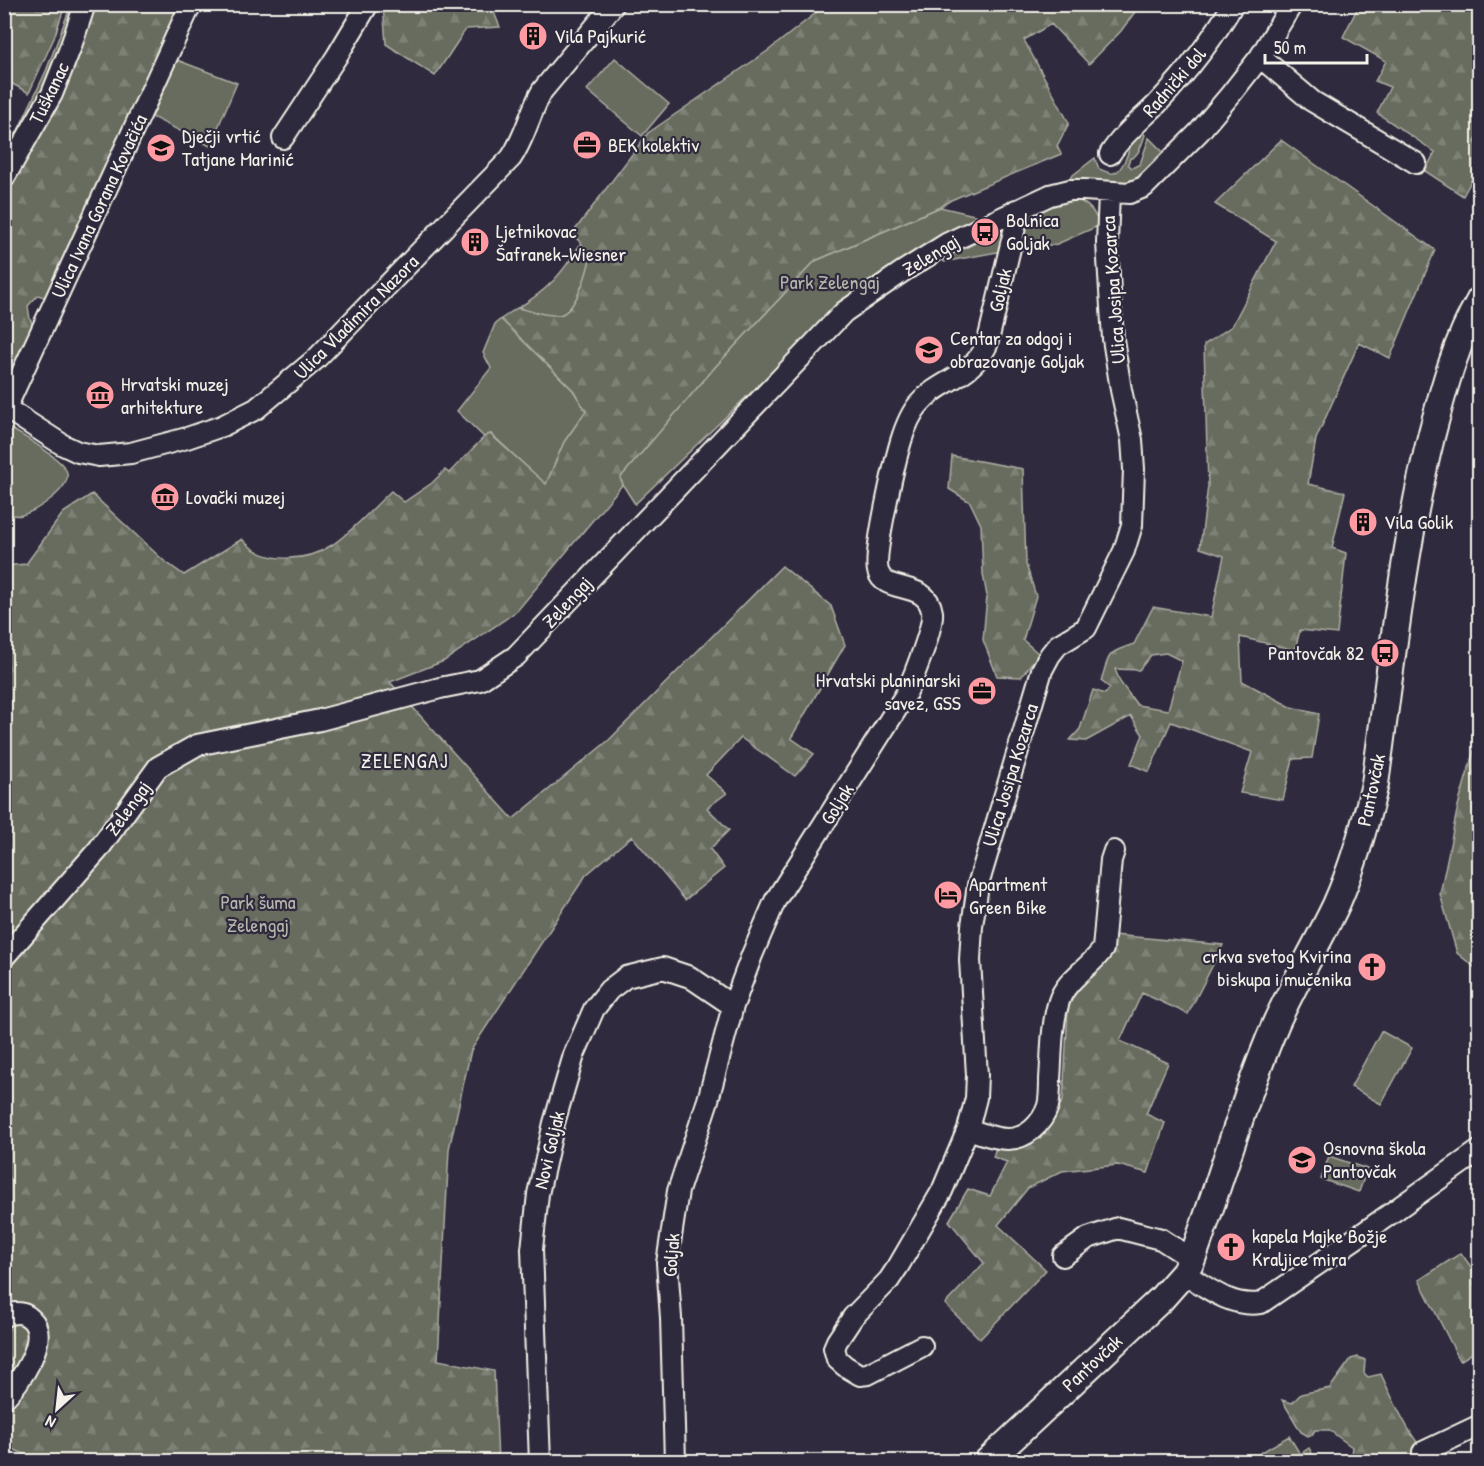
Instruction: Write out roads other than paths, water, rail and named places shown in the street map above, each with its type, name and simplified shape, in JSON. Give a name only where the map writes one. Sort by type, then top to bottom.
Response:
[{"type":"main road","name":"Pantovčak","points":[[987,1461],[1161,1299],[1188,1266],[1257,1069],[1278,1021],[1336,905],[1350,870],[1368,812],[1377,773],[1411,528],[1425,461],[1456,351],[1479,300]]},
{"type":"street","name":"Tuškanac","points":[[4,178],[52,94],[85,4]]},
{"type":"street","name":"Ulica Ivana Gorana Kovačića","points":[[5,408],[191,4]]},
{"type":"street","points":[[283,138],[368,4]]},
{"type":"street","name":"Ulica Vladimira Nazora","points":[[5,408],[63,445],[78,452],[99,456],[131,453],[188,438],[222,426],[256,409],[316,359],[511,158],[542,90],[614,4]]},
{"type":"street","name":"Radnički dol","points":[[1110,154],[1176,84],[1205,48],[1233,4]]},
{"type":"street","name":"Zelengaj","points":[[4,957],[98,850],[159,767],[197,746],[320,720],[440,688],[480,680],[516,656],[844,312],[948,243],[1059,192],[1084,190],[1129,193],[1144,187],[1199,132],[1260,57],[1292,4]]},
{"type":"street","points":[[1260,57],[1312,101],[1416,163]]},
{"type":"street","name":"Ulica Josipa Kozarca","points":[[922,1346],[868,1374],[860,1375],[845,1366],[834,1353],[837,1341],[853,1317],[889,1280],[899,1265],[942,1191],[968,1129],[976,1098],[977,1075],[970,960],[978,885],[1042,670],[1058,645],[1086,628],[1124,551],[1132,525],[1134,469],[1132,440],[1113,339],[1107,234],[1109,192]]},
{"type":"street","name":"Goljak","points":[[675,1461],[667,1263],[678,1191],[708,1100],[733,1006],[776,901],[906,694],[919,662],[933,614],[930,603],[923,595],[912,589],[888,583],[882,579],[878,571],[878,555],[894,471],[908,421],[919,404],[932,392],[973,366],[987,345],[1016,223],[1016,210]]},
{"type":"street","points":[[968,1129],[994,1137],[1016,1138],[1033,1129],[1041,1119],[1049,1099],[1053,1031],[1059,1001],[1069,984],[1096,960],[1103,949],[1110,860],[1114,851]]},
{"type":"street","name":"Novi Goljak","points":[[540,1461],[532,1249],[538,1194],[554,1123],[574,1055],[594,1008],[609,990],[626,977],[663,968],[690,977],[733,1006]]},
{"type":"street","points":[[1062,1256],[1088,1238],[1118,1228],[1161,1239],[1188,1266],[1233,1301],[1251,1305],[1261,1303],[1369,1230],[1479,1150]]},
{"type":"street","points":[[4,1316],[14,1313],[25,1314],[38,1330],[33,1357],[4,1398]]},
{"type":"street","points":[[1423,1452],[1479,1425]]},
{"type":"place","name":"Vila Pajkurić","points":[[533,36]]},
{"type":"place","name":"BEK kolektiv","points":[[587,145]]},
{"type":"place","name":"Dječji vrtić Tatjane Marinić","points":[[161,148]]},
{"type":"place","name":"Bolnica Goljak","points":[[985,232]]},
{"type":"place","name":"Ljetnikovac Šafranek-Wiesner","points":[[475,242]]},
{"type":"place","name":"Centar za odgoj i obrazovanje Goljak","points":[[929,350]]},
{"type":"place","name":"Hrvatski muzej arhitekture","points":[[100,395]]},
{"type":"place","name":"Lovački muzej","points":[[165,497]]},
{"type":"place","name":"Vila Golik","points":[[1363,522]]},
{"type":"place","name":"Pantovčak 82","points":[[1385,653]]},
{"type":"place","name":"Hrvatski planinarski savez, GSS","points":[[982,691]]},
{"type":"place","name":"Apartment Green Bike","points":[[948,895]]},
{"type":"place","name":"crkva svetog Kvirina biskupa i mučenika","points":[[1372,967]]},
{"type":"place","name":"Osnovna škola Pantovčak","points":[[1302,1160]]},
{"type":"place","name":"kapela Majke Božje Kraljice mira","points":[[1231,1247]]},
{"type":"district","name":"ZELENGAJ","points":[[405,761]]},
{"type":"park label","name":"Park Zelengaj","points":[[830,282]]},
{"type":"park label","name":"Park šuma Zelengaj","points":[[258,914]]}]
